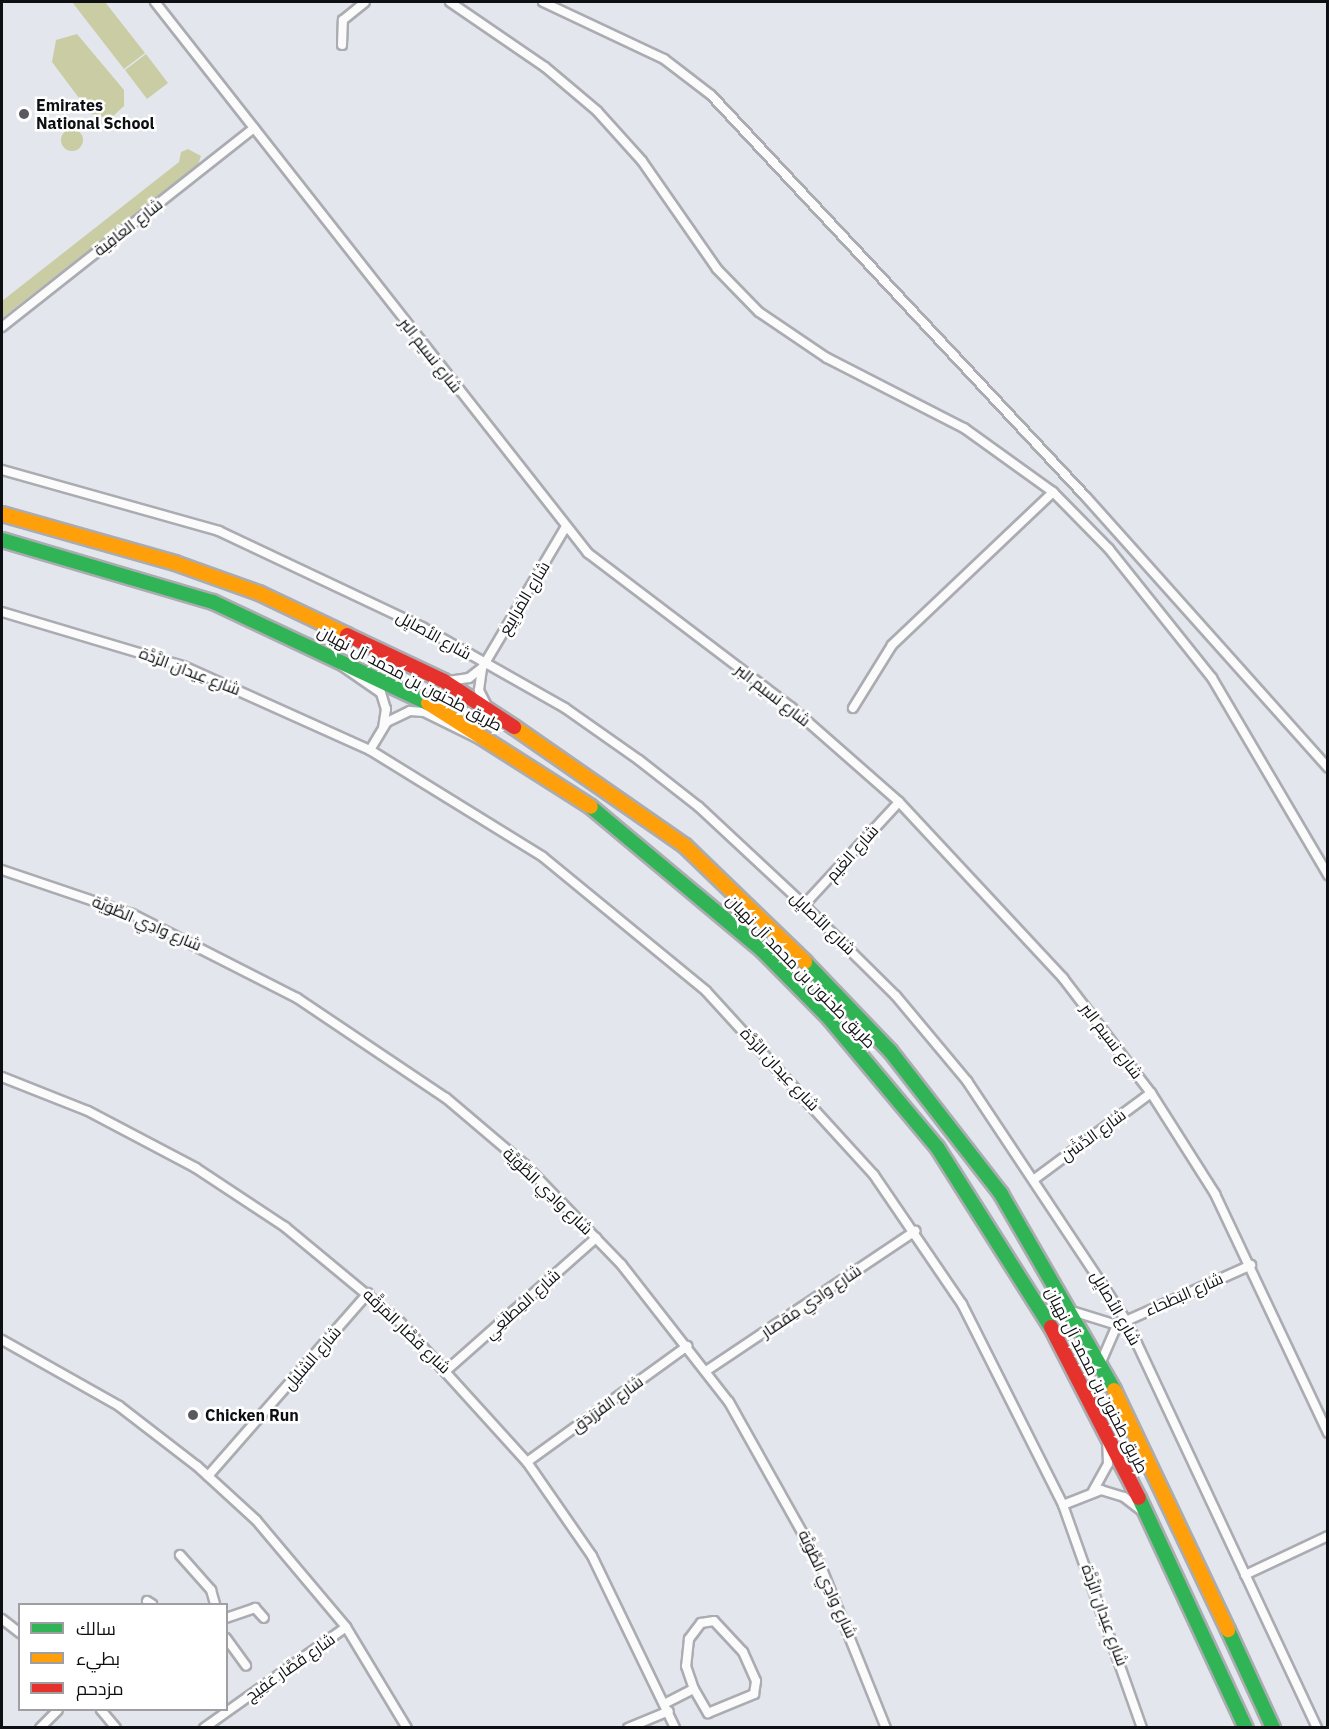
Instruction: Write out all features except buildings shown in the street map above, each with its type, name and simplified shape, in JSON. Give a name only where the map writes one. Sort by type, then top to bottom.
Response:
[{"type":"main road","name":"طريق طحنون بن محمد آل نهيان","points":[[2,514],[165,560],[259,593],[444,681],[490,709],[685,846],[845,1000],[967,1148],[1075,1312],[1101,1362],[1273,1728]]},
{"type":"main road","name":"طريق طحنون بن محمد آل نهيان","points":[[2,540],[213,602],[284,630],[496,743],[615,824],[711,902],[829,1018],[938,1147],[987,1218],[1106,1425],[1246,1728]]},
{"type":"street","name":"شارع نسيم البر","points":[[155,2],[565,528],[612,576],[791,707],[899,802],[1063,978],[1151,1094],[1215,1194],[1251,1265],[1328,1433]]},
{"type":"street","points":[[342,45],[343,20],[365,2]]},
{"type":"street","points":[[450,2],[545,67],[597,111],[642,161],[717,269],[759,312],[827,358],[964,428],[1053,492],[1109,549],[1212,678],[1328,875]]},
{"type":"street","points":[[543,2],[664,59],[711,95],[1086,497],[1328,768]]},
{"type":"street","name":"شارع العافِية","points":[[2,327],[254,128]]},
{"type":"street","name":"شارع الأصايِل","points":[[2,470],[219,531],[334,582],[484,665],[639,760],[699,807],[804,905],[896,996],[967,1081],[1036,1178],[1126,1320],[1317,1728]]},
{"type":"street","points":[[853,708],[892,645],[1053,492]]},
{"type":"street","name":"شارع المَرابِيع","points":[[484,665],[565,528]]},
{"type":"street","name":"شارع عِيدان الرَّدَّة","points":[[2,612],[183,666],[370,750],[534,851],[661,951],[799,1087],[915,1231],[1006,1383],[1062,1504],[1142,1728]]},
{"type":"street","points":[[284,630],[378,688],[387,709],[383,727],[370,750]]},
{"type":"street","points":[[444,681],[469,678],[484,665]]},
{"type":"street","points":[[484,665],[479,690],[490,709]]},
{"type":"street","points":[[383,727],[397,715],[417,711],[496,743]]},
{"type":"street","name":"شارع الغَيم","points":[[804,905],[899,802]]},
{"type":"street","name":"شارع وادِي الطِّوَيَّة","points":[[2,870],[132,914],[306,1004],[446,1098],[525,1165],[596,1238],[706,1371],[820,1564],[886,1728]]},
{"type":"street","name":"شارع قصَّار المَرَقَّه","points":[[2,1077],[88,1111],[196,1168],[285,1227],[368,1293],[448,1369],[527,1462],[592,1556],[668,1707],[675,1728]]},
{"type":"street","name":"شارع الدِّشَن","points":[[1036,1178],[1151,1094]]},
{"type":"street","name":"شارع وادِي مِقصار","points":[[706,1371],[915,1231]]},
{"type":"street","name":"شارع المِطلَعِي","points":[[448,1369],[596,1238]]},
{"type":"street","name":"شارع البَطحاء","points":[[1117,1324],[1251,1265]]},
{"type":"street","name":"شارع الشليل","points":[[208,1476],[368,1293]]},
{"type":"street","points":[[1075,1312],[1117,1324],[1101,1362]]},
{"type":"street","points":[[2,1340],[119,1406],[208,1476],[256,1520],[346,1628],[406,1728]]},
{"type":"street","name":"شارع الفَرَزدَق","points":[[527,1462],[687,1346]]},
{"type":"street","points":[[1093,1491],[1108,1464],[1106,1425]]},
{"type":"street","points":[[1062,1504],[1093,1491],[1117,1493],[1147,1516]]},
{"type":"street","points":[[1245,1575],[1328,1536]]},
{"type":"street","points":[[180,1555],[211,1590],[214,1603]]},
{"type":"street","points":[[228,1617],[255,1608],[264,1618]]},
{"type":"street","points":[[2,1619],[18,1631]]},
{"type":"street","points":[[714,1621],[743,1652],[756,1681],[754,1694],[708,1713],[694,1689],[686,1666],[689,1639],[701,1623],[714,1621]]},
{"type":"street","name":"شارع قصَّار عَفِيج","points":[[204,1728],[346,1628]]},
{"type":"street","points":[[228,1641],[246,1666]]},
{"type":"street","points":[[628,1728],[668,1707],[694,1689]]},
{"type":"street","points":[[40,1728],[57,1711]]},
{"type":"street","points":[[102,1711],[116,1728]]},
{"type":"green space","points":[[72,2],[105,2],[145,53],[124,69]]},
{"type":"green space","points":[[77,34],[124,90],[124,106],[110,119],[91,114],[52,62],[56,40]]},
{"type":"green space","points":[[146,54],[168,83],[147,99],[125,70]]},
{"type":"green space","points":[[72,129],[80,132],[83,140],[80,148],[72,151],[64,148],[61,140],[64,132]]},
{"type":"green space","points":[[188,149],[201,156],[198,165],[2,318],[2,301],[179,162],[181,152]]},
{"type":"traffic: fast","points":[[2,540],[213,602],[428,703]]},
{"type":"traffic: fast","points":[[591,807],[762,950],[829,1018],[937,1147],[1051,1327]]},
{"type":"traffic: fast","points":[[805,962],[891,1052],[1001,1194],[1114,1390]]},
{"type":"traffic: fast","points":[[1139,1498],[1246,1728]]},
{"type":"traffic: fast","points":[[1228,1630],[1273,1728]]},
{"type":"traffic: slow","points":[[2,514],[175,563],[259,593],[347,635]]},
{"type":"traffic: slow","points":[[428,703],[591,807]]},
{"type":"traffic: slow","points":[[514,727],[685,846],[805,962]]},
{"type":"traffic: slow","points":[[1114,1390],[1228,1630]]},
{"type":"traffic: jam","points":[[347,635],[444,681],[514,727]]},
{"type":"traffic: jam","points":[[1051,1327],[1139,1498]]},
{"type":"place","name":"Emirates National School","points":[[24,114]]},
{"type":"place","name":"Chicken Run","points":[[193,1415]]}]
